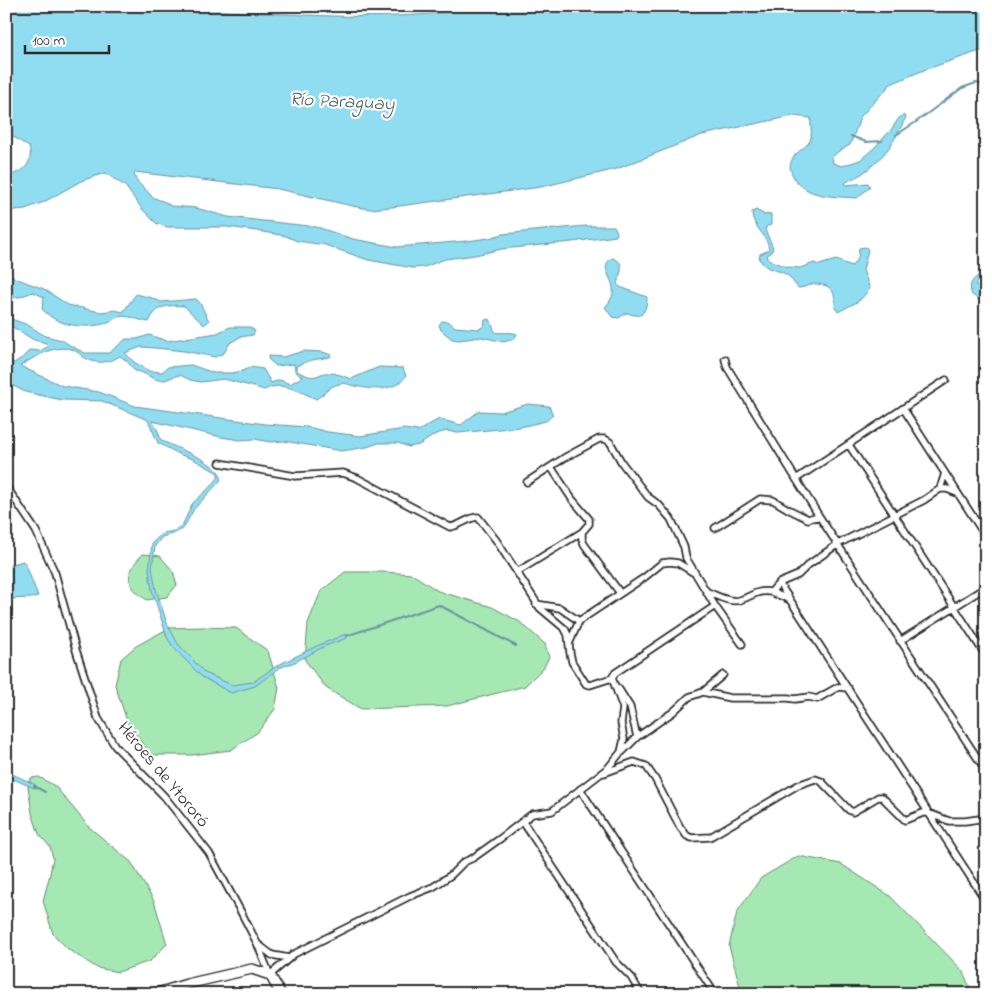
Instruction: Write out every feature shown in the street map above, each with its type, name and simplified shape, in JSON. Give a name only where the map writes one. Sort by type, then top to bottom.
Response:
[{"type":"main road","points":[[154,994],[252,969],[270,975]]},
{"type":"main road","name":"Héroes de Ytororó","points":[[270,975],[281,994]]},
{"type":"street","points":[[725,358],[727,367],[819,516],[986,771]]},
{"type":"street","points":[[796,479],[849,446],[946,380]]},
{"type":"street","points":[[903,408],[986,537]]},
{"type":"street","points":[[527,482],[599,439],[605,439],[610,442],[622,463],[648,497],[659,505],[671,519],[684,547],[686,558],[715,606],[742,644]]},
{"type":"street","points":[[849,446],[986,656]]},
{"type":"street","points":[[220,462],[302,477],[343,473],[357,478],[450,527],[478,517],[496,540],[536,604],[565,630],[568,635],[572,662],[586,684],[595,685],[612,678],[615,673],[715,606]]},
{"type":"street","points":[[517,572],[582,532],[589,524],[589,519],[572,499],[551,467]]},
{"type":"street","points":[[940,489],[945,473]]},
{"type":"street","name":"Héroes de Ytororó","points":[[6,486],[36,532],[55,573],[76,650],[98,718],[115,746],[164,796],[209,853],[257,943],[270,975]]},
{"type":"street","points":[[771,592],[779,583],[798,575],[808,565],[838,544],[914,506],[940,489],[947,489],[958,494]]},
{"type":"street","points":[[715,528],[760,499],[773,500],[808,519],[819,516]]},
{"type":"street","points":[[582,532],[584,544],[620,593]]},
{"type":"street","points":[[568,644],[579,621],[645,577],[662,563],[670,562],[684,566],[699,577]]},
{"type":"street","points":[[779,583],[986,901]]},
{"type":"street","points":[[900,641],[986,587]]},
{"type":"street","points":[[707,592],[733,600],[739,600],[759,592],[771,592],[790,600]]},
{"type":"street","points":[[536,604],[560,608],[579,621]]},
{"type":"street","points":[[270,975],[289,958],[410,896],[433,887],[464,862],[473,858],[532,814],[552,811],[601,774],[636,737],[673,712],[690,697],[703,692],[723,675]]},
{"type":"street","points":[[612,678],[630,707],[636,737]]},
{"type":"street","points":[[612,678],[623,708],[621,723],[624,739],[621,752]]},
{"type":"street","points":[[703,692],[730,698],[795,699],[806,697],[817,699],[838,687],[848,688]]},
{"type":"street","points":[[601,774],[634,762],[646,766],[655,779],[680,827],[687,836],[692,838],[710,837],[798,785],[815,779],[821,781],[853,812],[878,797],[882,797],[905,820],[920,813],[928,813],[949,821],[965,822],[986,818]]},
{"type":"street","points":[[580,789],[715,994]]},
{"type":"street","points":[[523,822],[616,962],[631,977],[641,994]]},
{"type":"street","points":[[257,943],[272,955],[289,958]]},
{"type":"green space","points":[[143,554],[160,556],[173,571],[177,585],[167,597],[147,600],[134,590],[131,584],[130,573]]},
{"type":"green space","points":[[345,572],[412,574],[438,591],[492,607],[520,622],[545,644],[549,657],[544,667],[525,686],[447,706],[361,709],[326,688],[305,660],[308,623],[321,591]]},
{"type":"green space","points":[[169,628],[236,628],[268,651],[279,688],[275,709],[258,732],[231,750],[192,755],[152,755],[129,727],[115,685],[121,659],[136,646]]},
{"type":"green space","points":[[39,777],[55,786],[89,827],[131,862],[154,901],[167,944],[150,961],[118,972],[97,968],[69,950],[53,934],[43,901],[53,858],[50,847],[39,834],[32,813],[28,787],[31,778]]},
{"type":"green space","points":[[798,856],[841,864],[890,896],[962,970],[973,994],[742,994],[729,946],[737,912],[761,878]]},
{"type":"water","name":"Río Paraguay","points":[[6,6],[183,6],[233,12],[382,16],[432,14],[482,6],[986,6],[986,49],[924,70],[891,84],[861,116],[850,145],[832,157],[833,163],[842,166],[860,160],[891,130],[899,118],[904,115],[906,117],[884,154],[863,173],[845,183],[846,185],[868,183],[870,187],[857,198],[820,195],[804,188],[797,182],[791,172],[790,164],[810,140],[811,118],[793,116],[702,135],[617,169],[541,187],[370,209],[278,189],[134,172],[136,180],[152,197],[171,206],[196,208],[228,217],[317,227],[353,239],[397,247],[467,241],[503,234],[585,226],[614,226],[617,232],[616,236],[502,249],[445,259],[424,267],[413,268],[368,260],[325,245],[297,241],[286,236],[257,231],[227,227],[167,227],[156,223],[142,209],[125,186],[105,173],[81,181],[44,202],[25,209],[6,211],[6,176],[17,173],[26,167],[30,153],[29,147],[6,132]]},
{"type":"water","points":[[756,210],[765,215],[771,214],[771,225],[767,226],[765,230],[773,247],[766,257],[773,262],[788,267],[800,268],[814,263],[819,265],[836,260],[852,266],[858,258],[859,248],[866,247],[868,250],[863,270],[870,289],[859,301],[838,312],[835,308],[834,293],[829,287],[814,284],[798,288],[787,275],[766,266],[759,259],[760,254],[769,250],[768,244],[753,218],[752,212]]},
{"type":"water","points":[[612,258],[620,262],[621,265],[617,284],[620,287],[647,297],[646,307],[641,314],[626,313],[619,318],[612,317],[605,307],[613,293],[612,284],[606,269],[608,261]]},
{"type":"water","points":[[986,268],[986,275],[976,283],[976,286],[986,296],[986,311],[980,300],[972,295],[971,286],[974,280]]},
{"type":"water","points":[[6,272],[15,278],[44,289],[68,305],[101,312],[115,310],[123,312],[136,294],[161,302],[196,299],[209,321],[204,325],[184,306],[172,306],[159,309],[149,322],[122,316],[99,325],[72,325],[56,320],[48,315],[42,309],[44,297],[33,292],[19,297],[6,298]]},
{"type":"water","points":[[6,317],[28,325],[45,336],[62,340],[85,353],[109,353],[126,339],[137,339],[149,335],[167,341],[217,333],[230,327],[249,327],[255,331],[253,335],[240,337],[230,343],[224,353],[215,357],[184,351],[141,347],[125,353],[134,362],[149,371],[162,372],[168,367],[191,365],[214,373],[232,373],[243,371],[250,367],[263,369],[271,383],[280,380],[290,384],[302,377],[295,371],[294,364],[276,366],[268,359],[269,356],[283,357],[304,351],[323,352],[331,355],[330,357],[312,360],[296,366],[297,371],[309,376],[326,373],[337,374],[351,379],[379,367],[403,368],[406,376],[396,385],[383,389],[345,383],[339,384],[332,386],[316,399],[290,388],[277,386],[265,390],[224,379],[201,382],[190,380],[180,375],[160,380],[135,371],[120,356],[110,361],[95,362],[74,350],[64,348],[50,350],[20,366],[63,386],[99,392],[135,406],[265,424],[308,427],[328,432],[360,436],[404,429],[418,431],[439,419],[461,425],[479,411],[501,412],[528,404],[549,406],[553,415],[546,421],[520,427],[458,433],[447,431],[436,434],[419,445],[409,447],[398,443],[379,443],[342,451],[284,441],[270,442],[221,437],[152,421],[161,440],[203,460],[217,470],[221,476],[220,481],[194,509],[183,529],[162,537],[155,546],[152,568],[156,590],[167,623],[178,644],[205,673],[232,685],[253,682],[278,665],[346,634],[347,638],[325,646],[279,668],[255,686],[231,693],[202,677],[173,647],[167,637],[152,590],[149,570],[152,543],[163,533],[174,531],[182,526],[192,504],[213,484],[218,478],[218,473],[158,443],[148,420],[102,401],[62,400],[25,392],[6,382],[6,359],[14,363],[30,350],[40,351],[49,346],[46,343],[34,340],[6,323]]},
{"type":"water","points":[[490,319],[495,332],[517,334],[514,339],[504,342],[482,337],[452,339],[441,330],[439,325],[442,321],[449,322],[455,327],[479,329],[484,326],[485,320]]},
{"type":"water","points":[[23,561],[38,596],[6,599],[6,566]]},
{"type":"water","points":[[6,771],[36,785],[34,788],[6,776]]},
{"type":"waterway","points":[[896,135],[962,88],[976,83],[986,85]]},
{"type":"waterway","points":[[851,136],[866,142],[882,141]]},
{"type":"waterway","points":[[346,636],[439,605],[516,646]]},
{"type":"waterway","points":[[34,786],[45,792]]}]
